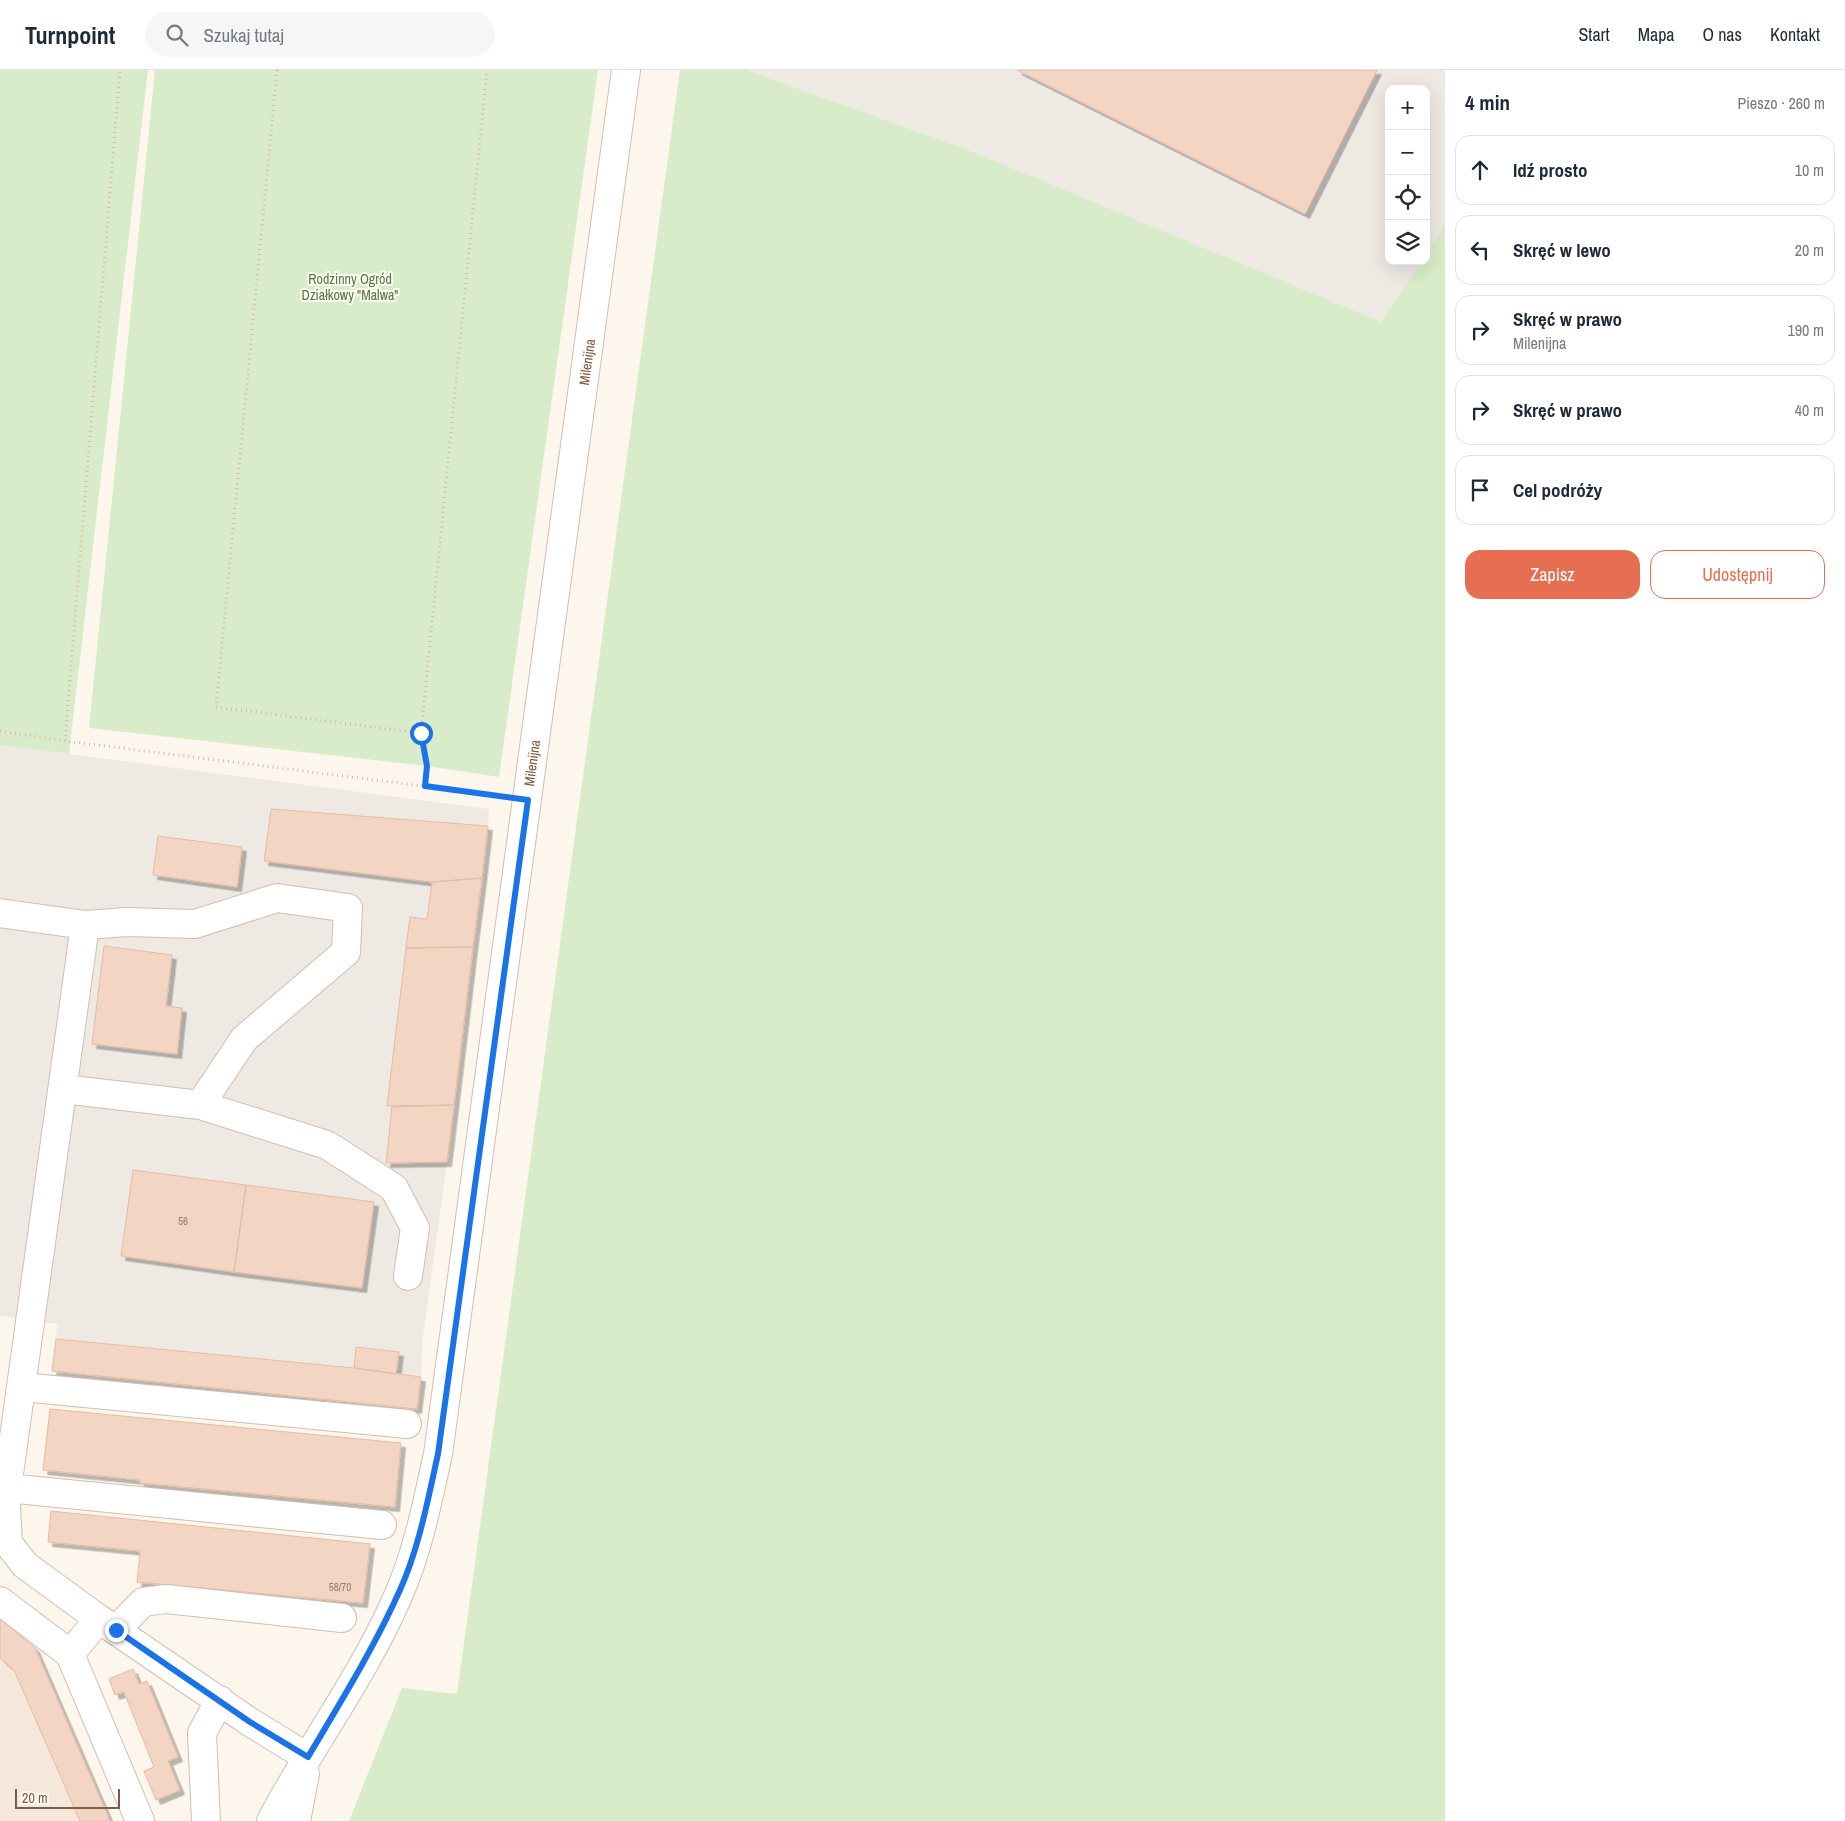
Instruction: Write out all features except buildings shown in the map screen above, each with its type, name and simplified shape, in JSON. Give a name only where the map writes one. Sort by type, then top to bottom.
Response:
[{"type":"street","name":"Milenijna","points":[[271,1821],[288,1787],[349,1687],[401,1589],[422,1526],[438,1454],[626,70]]},
{"type":"street","points":[[0,913],[85,925],[127,922],[195,924],[276,898],[348,908],[346,952],[244,1039],[200,1105]]},
{"type":"street","points":[[85,925],[22,1387],[4,1500],[8,1543],[25,1565],[250,1722],[308,1757]]},
{"type":"street","points":[[63,1089],[200,1105],[327,1145],[394,1188],[414,1228],[408,1276]]},
{"type":"street","points":[[22,1387],[406,1424]]},
{"type":"street","points":[[4,1500],[382,1526]]},
{"type":"street","points":[[70,1654],[108,1624],[143,1602],[166,1599],[342,1618]]},
{"type":"street","points":[[0,1602],[70,1654],[140,1821]]},
{"type":"street","points":[[206,1821],[202,1733],[220,1700]]},
{"type":"street","name":"Milenijna","points":[[296,1821],[308,1757]]},
{"type":"path","points":[[66,741],[120,70]]},
{"type":"path","points":[[277,70],[216,707],[421,733]]},
{"type":"path","points":[[425,786],[427,766],[421,733],[487,70]]},
{"type":"path","points":[[0,731],[528,800]]},
{"type":"shaded area","points":[[746,70],[1445,70],[1445,224],[1430,247],[1430,85],[1385,85],[1385,265],[1418,265],[1381,323],[966,149]]},
{"type":"shaded area","points":[[0,745],[489,809],[447,1162],[423,1337],[421,1377],[354,1368],[56,1339],[58,1324],[0,1316]]},
{"type":"shaded area","points":[[0,1658],[14,1670],[80,1821],[0,1821]]},
{"type":"green space","points":[[0,70],[148,70],[69,754],[0,745]]},
{"type":"green space","name":"Rodzinny Ogród Działkowy \"Malwa\"","points":[[155,70],[598,70],[499,777],[427,766],[89,728]]},
{"type":"green space","points":[[680,70],[746,70],[966,149],[1381,322],[1418,265],[1430,265],[1430,247],[1445,224],[1445,1821],[349,1821],[402,1688],[457,1694]]},
{"type":"route","points":[[116,1630],[250,1722],[308,1757],[379,1633],[401,1589],[422,1526],[438,1454],[528,800],[425,786],[427,766],[421,733]]}]
